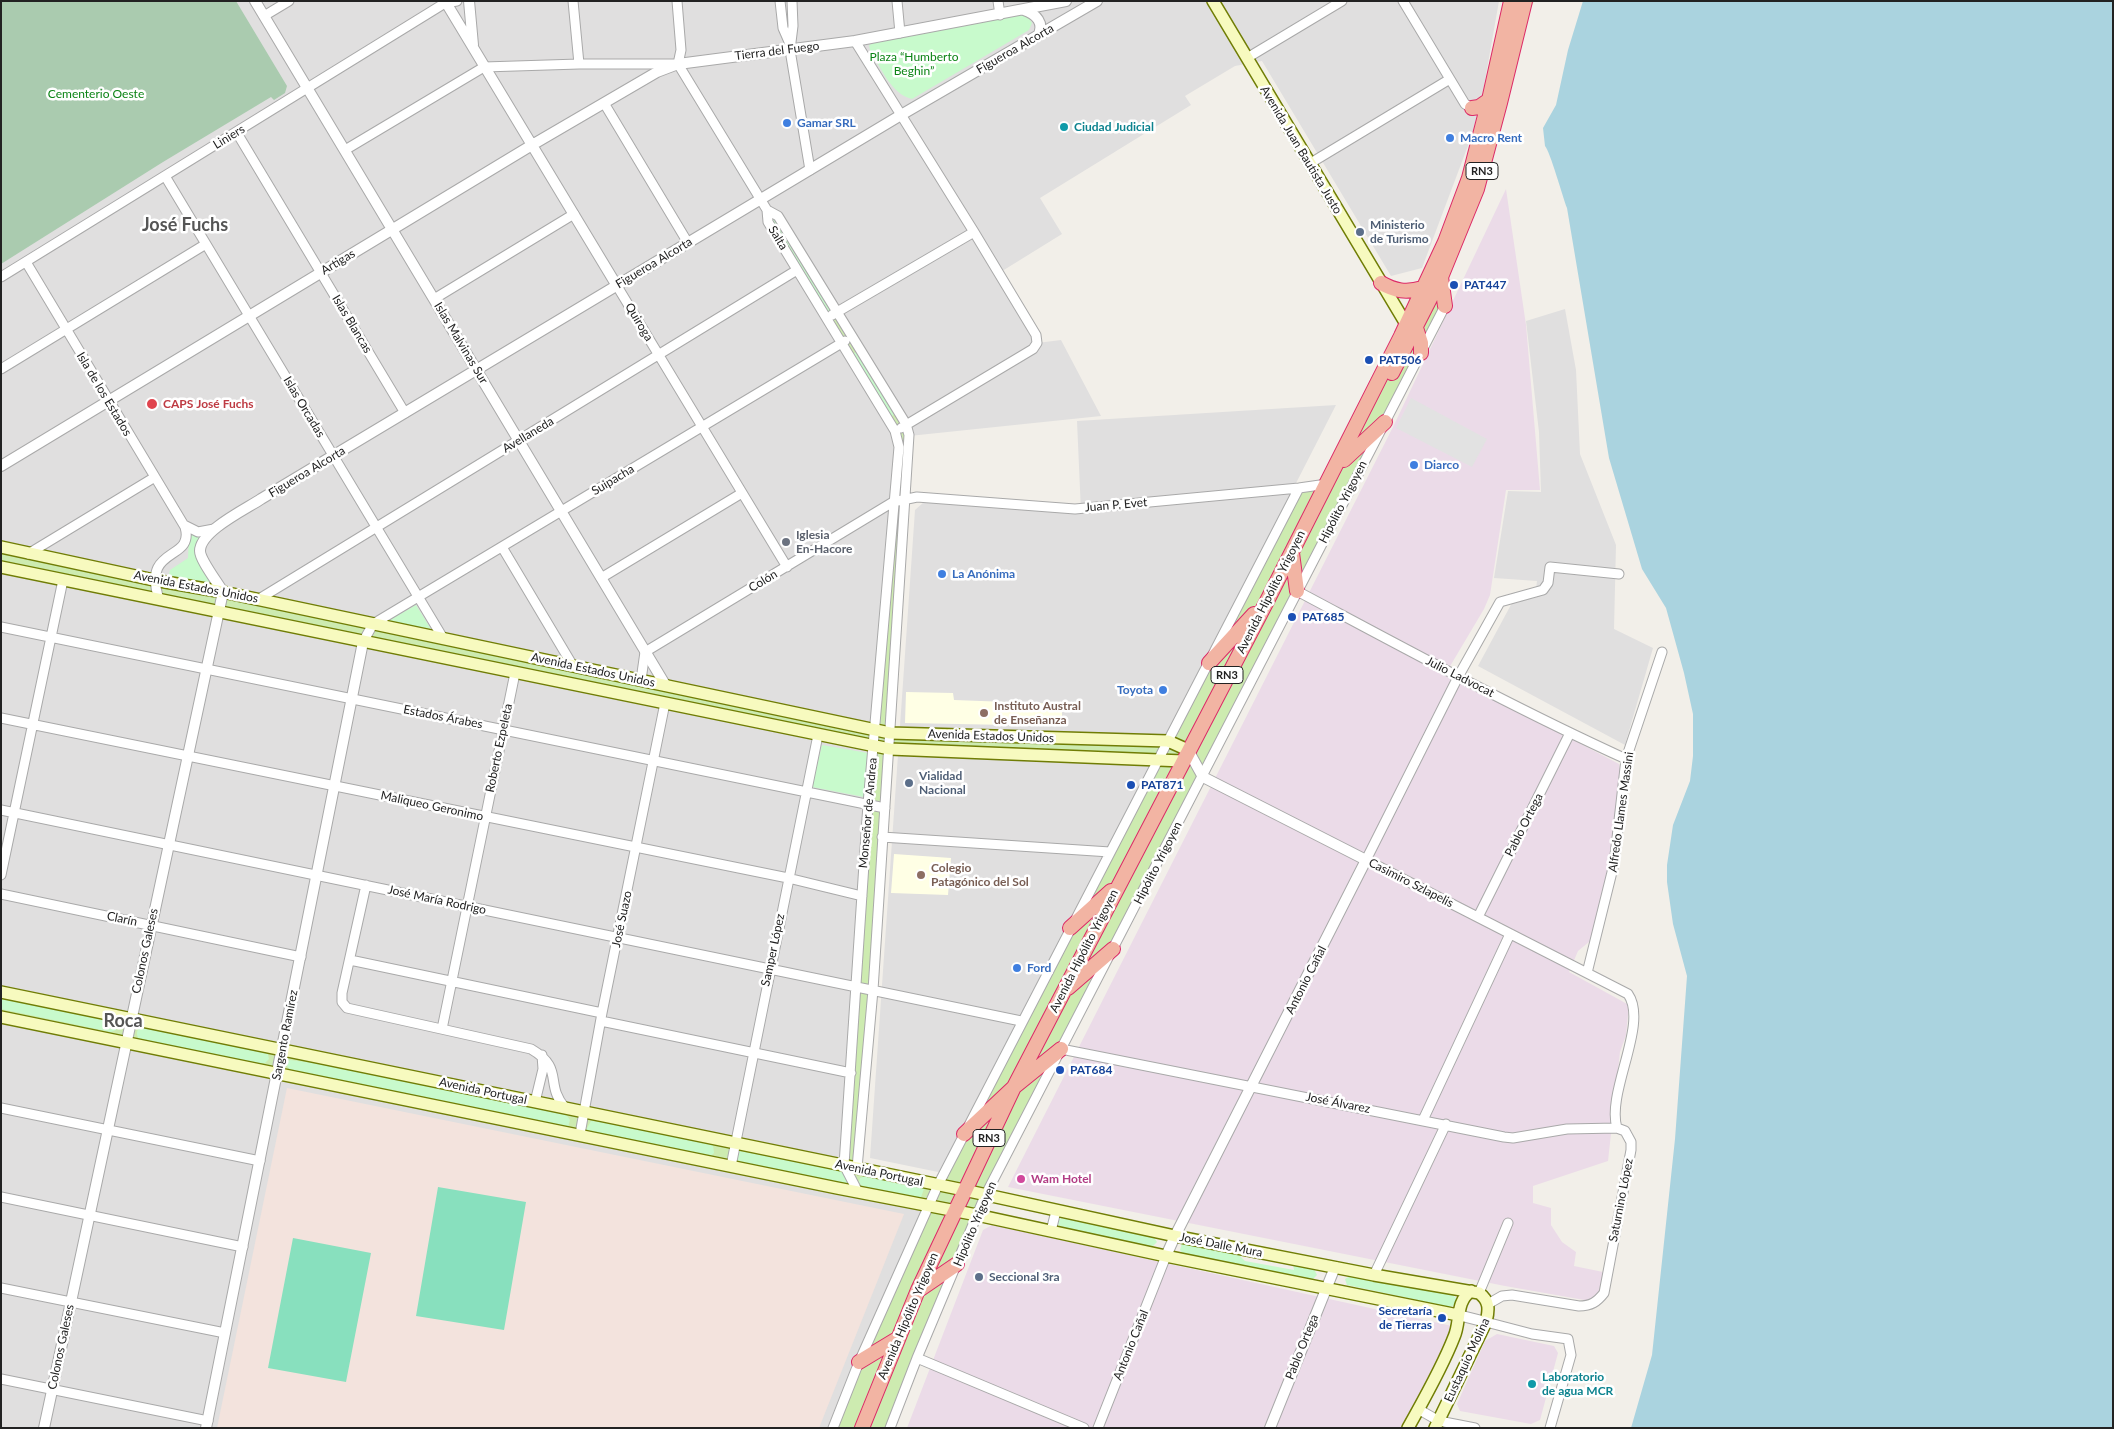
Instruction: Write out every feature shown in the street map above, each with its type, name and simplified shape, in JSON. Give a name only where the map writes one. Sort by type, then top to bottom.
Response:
[{"type":"highway","name":"Avenida Hipólito Yrigoyen","points":[[1326,484],[1344,460],[1411,326],[1423,288],[1445,242],[1465,190],[1489,100],[1511,1]]},
{"type":"highway","points":[[1510,62],[1525,1]]},
{"type":"highway","name":"RN3","points":[[1510,62],[1534,1]]},
{"type":"highway","name":"Avenida Hipólito Yrigoyen","points":[[862,1428],[918,1290],[954,1210],[1014,1087],[1267,601],[1326,484],[1336,460],[1411,326],[1441,277],[1481,176],[1510,62]]},
{"type":"highway","points":[[1472,108],[1479,107],[1489,100]]},
{"type":"highway","points":[[1441,277],[1445,306]]},
{"type":"highway","points":[[1381,283],[1392,289],[1408,292],[1423,288]]},
{"type":"highway","points":[[1411,326],[1421,343],[1422,353]]},
{"type":"highway","points":[[1344,460],[1385,422]]},
{"type":"highway","points":[[1292,552],[1297,591]]},
{"type":"highway","points":[[1209,663],[1267,601]]},
{"type":"highway","points":[[1070,928],[1119,883]]},
{"type":"highway","points":[[1064,991],[1113,949]]},
{"type":"highway","points":[[964,1134],[1014,1087],[1061,1049]]},
{"type":"highway","points":[[918,1290],[957,1264]]},
{"type":"highway","points":[[858,1362],[897,1339]]},
{"type":"main road","name":"Avenida Juan Bautista Justo","points":[[1213,1],[1381,283],[1411,326]]},
{"type":"main road","name":"Avenida Estados Unidos","points":[[3,545],[28,554],[259,599],[890,733],[1168,741],[1186,756]]},
{"type":"main road","name":"Avenida Estados Unidos","points":[[1,568],[890,749],[1158,761],[1186,756]]},
{"type":"main road","name":"Avenida Portugal","points":[[1,992],[964,1190]]},
{"type":"main road","name":"Avenida Portugal","points":[[1,1017],[954,1210]]},
{"type":"main road","name":"José Dalle Mura","points":[[964,1190],[1175,1236],[1374,1275],[1475,1292]]},
{"type":"main road","name":"José Dalle Mura","points":[[954,1210],[1166,1256],[1458,1315]]},
{"type":"main road","name":"Eustaquio Molina","points":[[1437,1425],[1489,1312],[1485,1297],[1475,1292]]},
{"type":"main road","points":[[1408,1428],[1455,1337],[1458,1315],[1465,1295],[1475,1292]]},
{"type":"street","name":"Islas Malvinas Sur","points":[[255,1],[666,686]]},
{"type":"street","points":[[264,16],[289,1]]},
{"type":"street","name":"Liniers","points":[[1,277],[237,133],[445,2],[457,1]]},
{"type":"street","points":[[469,1],[473,48]]},
{"type":"street","points":[[573,1],[578,64]]},
{"type":"street","points":[[677,1],[681,50],[678,64],[768,210]]},
{"type":"street","points":[[780,1],[783,28],[790,47],[810,170]]},
{"type":"street","points":[[790,47],[793,26],[792,1]]},
{"type":"street","points":[[897,1],[900,32]]},
{"type":"street","points":[[998,1],[1000,14]]},
{"type":"street","name":"Tierra del Fuego","points":[[484,67],[578,64],[678,64],[790,47],[854,41],[1066,1]]},
{"type":"street","name":"Figueroa Alcorta","points":[[214,529],[901,115],[1097,1]]},
{"type":"street","points":[[1247,58],[1342,1]]},
{"type":"street","points":[[1403,1],[1465,104],[1472,108]]},
{"type":"street","name":"Quiroga","points":[[445,2],[787,566]]},
{"type":"street","points":[[1024,10],[1033,14],[1040,23],[1041,30],[1038,36]]},
{"type":"street","points":[[854,41],[974,232],[1036,335],[1037,343],[1033,350],[900,428]]},
{"type":"street","name":"Artigas","points":[[1,466],[532,145],[657,72],[678,64]]},
{"type":"street","points":[[345,150],[484,67]]},
{"type":"street","points":[[1309,164],[1450,79]]},
{"type":"street","points":[[604,103],[688,243]]},
{"type":"street","name":"Islas Blancas","points":[[237,133],[405,413]]},
{"type":"street","name":"Islas Orcadas","points":[[165,176],[443,638]]},
{"type":"street","name":"Salta","points":[[768,210],[768,222],[841,344],[900,428]]},
{"type":"street","name":"Salta","points":[[768,210],[778,216],[837,312],[900,428]]},
{"type":"street","points":[[434,298],[574,214]]},
{"type":"street","points":[[826,318],[974,232]]},
{"type":"street","points":[[1,369],[206,244]]},
{"type":"street","name":"Isla de los Estados","points":[[26,262],[184,525]]},
{"type":"street","name":"Avellaneda","points":[[259,599],[798,270]]},
{"type":"street","name":"Hipólito Yrigoyen","points":[[890,1428],[917,1358],[985,1196],[1113,949],[1201,773],[1445,306]]},
{"type":"street","name":"Suipacha","points":[[373,624],[852,337]]},
{"type":"street","name":"Monseñor de Andrea","points":[[857,1168],[873,990],[910,435],[900,428]]},
{"type":"street","name":"Monseñor de Andrea","points":[[844,1165],[868,804],[900,428]]},
{"type":"street","points":[[28,554],[155,477]]},
{"type":"street","name":"Juan P. Evet","points":[[906,499],[917,497],[1076,509],[1326,484]]},
{"type":"street","points":[[833,1428],[858,1362],[938,1185],[1021,1021],[1299,488]]},
{"type":"street","points":[[602,578],[742,493]]},
{"type":"street","name":"Colón","points":[[646,652],[893,502],[906,499]]},
{"type":"street","points":[[184,525],[190,530],[201,532],[214,529]]},
{"type":"street","points":[[159,599],[154,580],[158,564],[181,548],[186,536],[184,525]]},
{"type":"street","points":[[214,529],[206,539],[200,552],[223,592]]},
{"type":"street","points":[[502,547],[573,666]]},
{"type":"street","name":"Antonio Cañal","points":[[1098,1428],[1175,1236],[1458,677],[1500,602],[1543,590],[1548,583],[1550,567],[1619,574]]},
{"type":"street","points":[[1,875],[62,580]]},
{"type":"street","name":"Julio Ladvocat","points":[[1297,591],[1458,677],[1570,734],[1626,759]]},
{"type":"street","name":"Colonos Galeses","points":[[44,1428],[130,1019],[223,592]]},
{"type":"street","points":[[363,642],[373,624]]},
{"type":"street","name":"Estados Árabes","points":[[1,628],[885,808]]},
{"type":"street","name":"Sargento Ramírez","points":[[207,1424],[363,642]]},
{"type":"street","points":[[641,680],[646,652]]},
{"type":"street","name":"Alfredo Llames Massini","points":[[1587,973],[1614,864],[1626,759],[1662,652]]},
{"type":"street","name":"Roberto Ezpeleta","points":[[442,1029],[515,673]]},
{"type":"street","name":"José Suazo","points":[[580,1134],[601,1017],[665,704]]},
{"type":"street","name":"Maliqueo Geronimo","points":[[1,718],[788,878],[862,896]]},
{"type":"street","name":"Pablo Ortega","points":[[1478,917],[1570,734]]},
{"type":"street","name":"Samper López","points":[[731,1166],[752,1052],[818,735]]},
{"type":"street","name":"Casimiro Szlapelis","points":[[1186,756],[1201,773],[1628,994],[1634,1007],[1630,1042],[1615,1112],[1617,1128]]},
{"type":"street","name":"José María Rodrigo","points":[[1,810],[1021,1021]]},
{"type":"street","points":[[882,837],[1110,852]]},
{"type":"street","points":[[366,885],[342,993],[342,1002],[347,1008],[531,1049],[548,1061],[552,1069],[555,1092],[558,1100],[565,1108]]},
{"type":"street","name":"Clarín","points":[[1,894],[301,957]]},
{"type":"street","points":[[1423,1120],[1510,934]]},
{"type":"street","points":[[350,960],[452,981],[752,1052],[851,1073]]},
{"type":"street","name":"José Álvarez","points":[[1061,1049],[1513,1138],[1566,1129],[1617,1128]]},
{"type":"street","points":[[535,1102],[544,1069],[542,1055]]},
{"type":"street","points":[[1,1108],[260,1161]]},
{"type":"street","points":[[1374,1275],[1446,1124]]},
{"type":"street","name":"Saturnino López","points":[[1488,1304],[1502,1296],[1512,1295],[1589,1306],[1598,1300],[1604,1292],[1631,1150],[1628,1134],[1617,1128]]},
{"type":"street","points":[[844,1165],[858,1192]]},
{"type":"street","points":[[1,1198],[242,1247]]},
{"type":"street","points":[[1051,1231],[1056,1211]]},
{"type":"street","points":[[1475,1292],[1508,1223]]},
{"type":"street","name":"Pablo Ortega","points":[[1270,1428],[1335,1267]]},
{"type":"street","points":[[1,1288],[225,1333]]},
{"type":"street","points":[[1458,1315],[1532,1334],[1568,1339],[1571,1355],[1550,1428]]},
{"type":"street","points":[[917,1358],[1084,1428]]},
{"type":"street","points":[[1,1379],[207,1424]]},
{"type":"street","points":[[1418,1409],[1437,1425],[1475,1428]]},
{"type":"shaded area","points":[[1,1],[1499,1],[1484,86],[1472,135],[1422,268],[1391,276],[1262,61],[1235,66],[1185,96],[1191,105],[1040,198],[1062,234],[999,273],[1037,343],[1061,340],[1101,416],[909,436],[857,1168],[938,1185],[890,1428],[1,1428]]},
{"type":"shaded area","points":[[1506,189],[1526,325],[1540,490],[1506,490],[1490,595],[1484,609],[1446,673],[1619,764],[1621,775],[1601,932],[1578,951],[1569,972],[1629,1005],[1626,1035],[1620,1052],[1608,1161],[1533,1186],[1533,1203],[1551,1208],[1551,1225],[1562,1242],[1576,1252],[1574,1266],[1603,1272],[1599,1296],[1590,1301],[1505,1286],[1008,1187],[1394,425]]},
{"type":"shaded area","points":[[1565,309],[1576,370],[1580,454],[1616,545],[1614,629],[1653,648],[1625,745],[1478,666],[1513,601],[1521,597],[1535,597],[1537,581],[1494,578],[1508,491],[1541,492],[1539,432],[1526,321]]},
{"type":"shaded area","name":"Diarco","points":[[1411,398],[1487,439],[1472,467],[1396,428]]},
{"type":"shaded area","points":[[1336,405],[943,1173],[870,1158],[915,510],[924,502],[1081,512],[1077,421]]},
{"type":"shaded area","name":"Instituto Austral de Enseñanza","points":[[906,692],[953,693],[954,700],[1062,704],[1062,726],[905,723]]},
{"type":"shaded area","name":"Colegio Patagónico del Sol","points":[[894,854],[951,858],[948,895],[891,893]]},
{"type":"shaded area","points":[[287,1088],[904,1214],[819,1428],[217,1428]]},
{"type":"shaded area","points":[[992,1225],[1452,1326],[1452,1332],[1401,1428],[907,1428],[983,1230]]},
{"type":"shaded area","points":[[1497,1334],[1554,1346],[1558,1353],[1540,1420],[1531,1424],[1460,1411],[1457,1404],[1485,1341]]},
{"type":"green space","name":"Cementerio Oeste","points":[[1,1],[236,1],[287,86],[285,93],[274,100],[271,97],[163,162],[1,264]]},
{"type":"green space","points":[[1511,1],[1534,1],[1524,24],[1441,277],[1445,306],[985,1196],[890,1428],[833,1428],[929,1206],[1,1017],[1,992],[844,1165],[874,746],[1,567],[1,547],[874,729],[899,447],[895,431],[767,210],[906,424],[891,733],[1168,741],[1299,488],[1327,484],[1445,242]],"holes":[[[890,750],[1157,761],[937,1185],[857,1168]]]},
{"type":"green space","name":"Plaza “Humberto Beghin”","points":[[1027,15],[1032,23],[1029,30],[912,99],[898,92],[892,86],[870,50],[869,45],[877,41]]},
{"type":"green space","points":[[772,213],[831,310],[827,313],[768,216]]},
{"type":"green space","points":[[856,352],[895,414],[889,418],[851,355]]},
{"type":"green space","points":[[189,533],[205,536],[195,551],[210,579],[208,585],[171,577],[169,574],[170,570],[188,558]]},
{"type":"green space","points":[[416,605],[431,629],[388,621]]},
{"type":"green space","points":[[822,745],[868,753],[864,797],[812,787]]},
{"type":"green space","points":[[1,996],[117,1021],[118,1026],[116,1030],[111,1032],[1,1009]]},
{"type":"green space","points":[[144,1024],[267,1050],[269,1059],[265,1063],[259,1063],[142,1042],[138,1038],[137,1032]]},
{"type":"green space","points":[[290,1060],[329,1065],[566,1114],[570,1120],[568,1127],[293,1074],[285,1063]]},
{"type":"green space","points":[[591,1121],[612,1123],[713,1145],[714,1153],[708,1159],[594,1136],[586,1130]]},
{"type":"green space","points":[[739,1151],[841,1169],[847,1173],[849,1186],[749,1167],[738,1162],[736,1156]]},
{"type":"green space","points":[[865,1176],[925,1186],[920,1200],[865,1193],[859,1182],[860,1178]]},
{"type":"green space","points":[[438,1187],[526,1202],[504,1330],[416,1316]]},
{"type":"green space","points":[[1061,1218],[1153,1236],[1157,1242],[1151,1248],[1060,1228],[1057,1222]]},
{"type":"green space","points":[[293,1238],[371,1253],[346,1382],[268,1368]]},
{"type":"green space","points":[[1182,1243],[1238,1254],[1245,1261],[1294,1270],[1293,1264],[1314,1269],[1317,1275],[1311,1281],[1183,1254],[1180,1250]]},
{"type":"green space","points":[[1352,1275],[1452,1294],[1457,1299],[1455,1305],[1450,1307],[1347,1285],[1345,1279]]},
{"type":"water","points":[[1583,1],[2113,1],[2113,1428],[1631,1428],[1652,1355],[1675,1139],[1687,976],[1673,924],[1667,882],[1667,865],[1673,825],[1690,781],[1693,756],[1693,714],[1666,608],[1642,569],[1609,458],[1567,208],[1545,146],[1543,128],[1556,105],[1568,50]]},
{"type":"place","name":"Gamar SRL","points":[[787,123]]},
{"type":"place","name":"Ciudad Judicial","points":[[1064,127]]},
{"type":"place","name":"Macro Rent","points":[[1450,138]]},
{"type":"place","name":"Ministerio de Turismo","points":[[1360,232]]},
{"type":"place","name":"PAT447","points":[[1454,285]]},
{"type":"place","name":"PAT506","points":[[1369,360]]},
{"type":"place","name":"CAPS José Fuchs","points":[[152,404]]},
{"type":"place","name":"Diarco","points":[[1414,465]]},
{"type":"place","name":"Iglesia En-Hacore","points":[[786,542]]},
{"type":"place","name":"La Anónima","points":[[942,574]]},
{"type":"place","name":"PAT685","points":[[1292,617]]},
{"type":"place","name":"Toyota","points":[[1163,690]]},
{"type":"place","name":"Instituto Austral de Enseñanza","points":[[984,713]]},
{"type":"place","name":"Vialidad Nacional","points":[[909,783]]},
{"type":"place","name":"PAT871","points":[[1131,785]]},
{"type":"place","name":"Colegio Patagónico del Sol","points":[[921,875]]},
{"type":"place","name":"Ford","points":[[1017,968]]},
{"type":"place","name":"PAT684","points":[[1060,1070]]},
{"type":"place","name":"Wam Hotel","points":[[1021,1179]]},
{"type":"place","name":"Seccional 3ra","points":[[979,1277]]},
{"type":"place","name":"Secretaría de Tierras","points":[[1442,1318]]},
{"type":"place","name":"Laboratorio de agua MCR","points":[[1532,1384]]},
{"type":"district","name":"José Fuchs","points":[[185,225]]},
{"type":"district","name":"Roca","points":[[123,1021]]}]
